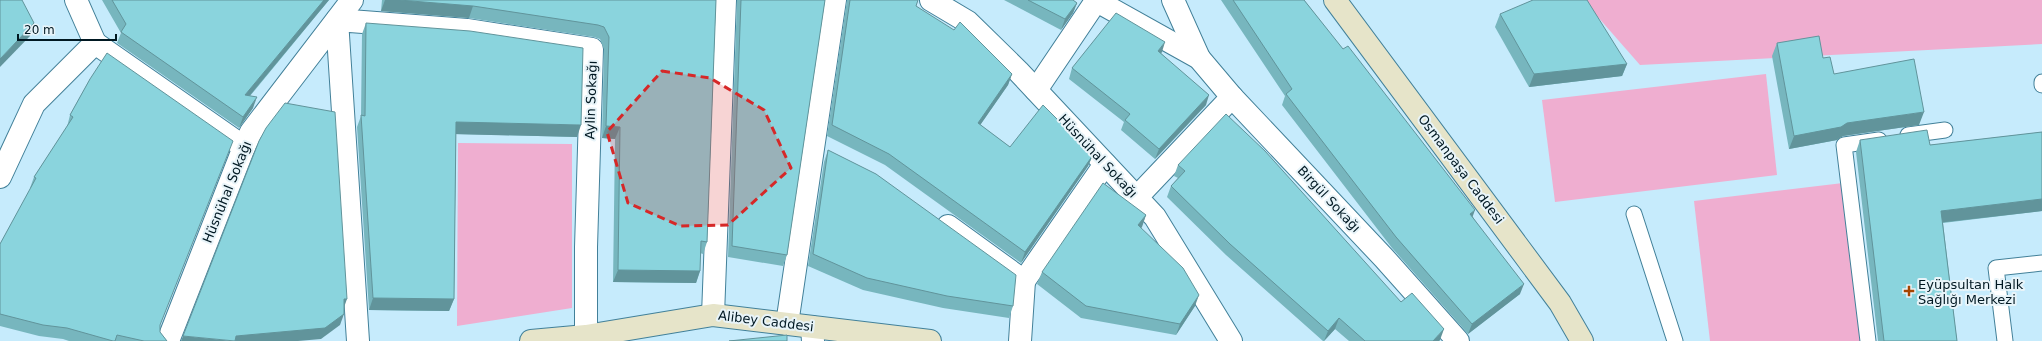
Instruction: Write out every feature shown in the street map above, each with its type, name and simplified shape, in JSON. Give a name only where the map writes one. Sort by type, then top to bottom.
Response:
[{"type":"street","points":[[76,0],[95,43],[244,147]]},
{"type":"street","name":"Hüsnühal Sokağı","points":[[168,341],[251,132],[352,0]]},
{"type":"street","points":[[713,315],[725,0]]},
{"type":"street","points":[[786,324],[835,0]]},
{"type":"street","name":"Hüsnühal Sokağı","points":[[931,0],[968,22],[1036,90],[1155,217],[1231,341]]},
{"type":"street","points":[[1036,90],[1095,0]]},
{"type":"street","name":"Birgül Sokağı","points":[[1095,0],[1199,58]]},
{"type":"street","name":"Birgül Sokağı","points":[[1173,0],[1199,58],[1232,97],[1384,258],[1458,341]]},
{"type":"street","name":"Osmanpaşa Caddesi","points":[[1335,0],[1560,303],[1582,341]]},
{"type":"street","points":[[337,20],[358,341]]},
{"type":"street","name":"Aylin Sokağı","points":[[337,20],[467,30],[592,49],[586,247],[586,336]]},
{"type":"street","points":[[0,177],[34,104],[95,43]]},
{"type":"street","points":[[1137,197],[1232,97]]},
{"type":"street","points":[[813,143],[833,152]]},
{"type":"street","points":[[1020,341],[1024,281],[1105,164]]},
{"type":"street","points":[[935,217],[1024,281]]},
{"type":"street","points":[[1560,303],[1562,341]]},
{"type":"street","name":"Alibey Caddesi","points":[[531,341],[586,336],[713,315],[786,324],[812,334],[930,341]]},
{"type":"lane","points":[[1868,341],[1844,145],[1945,130]]},
{"type":"lane","points":[[1634,214],[1675,341]]},
{"type":"lane","points":[[2005,341],[1996,268],[2042,262]]},
{"type":"highlighted area","points":[[662,71],[710,78],[764,110],[791,168],[728,225],[680,226],[628,203],[607,132]]},
{"type":"shaded area","points":[[1583,0],[2042,0],[2042,44],[1640,65]]},
{"type":"shaded area","points":[[1766,74],[1777,175],[1555,202],[1542,100]]},
{"type":"shaded area","points":[[458,143],[572,144],[572,308],[457,326]]},
{"type":"shaded area","points":[[1843,183],[1861,341],[1710,341],[1694,201]]},
{"type":"building","points":[[0,0],[22,0],[34,23],[0,59]]},
{"type":"building","points":[[112,0],[324,0],[245,95],[257,97],[243,117],[121,32],[126,24]]},
{"type":"building","points":[[399,0],[716,0],[707,242],[701,241],[700,271],[618,270],[620,127],[606,126],[609,37],[604,27],[473,6]]},
{"type":"building","points":[[741,0],[825,0],[787,255],[732,246]]},
{"type":"building","points":[[850,0],[918,0],[916,6],[954,30],[960,22],[1012,74],[978,123],[1010,147],[1043,105],[1093,155],[1025,252],[889,154],[832,125]]},
{"type":"building","points":[[1028,0],[1073,0],[1077,3],[1065,19]]},
{"type":"building","points":[[1233,0],[1304,0],[1343,49],[1348,46],[1475,210],[1470,214],[1524,284],[1472,324],[1396,237],[1286,94],[1292,89]]},
{"type":"building","points":[[1533,0],[1587,0],[1627,64],[1534,74],[1500,14]]},
{"type":"building","points":[[1116,13],[1165,42],[1158,51],[1209,95],[1159,149],[1125,120],[1130,114],[1072,68]]},
{"type":"building","points":[[366,23],[470,31],[583,48],[581,125],[456,122],[454,299],[373,298],[361,115],[365,116]]},
{"type":"building","points":[[1819,36],[1823,58],[1830,57],[1834,74],[1914,59],[1924,112],[1847,123],[1841,127],[1794,136],[1777,43]]},
{"type":"building","points":[[107,53],[233,141],[160,325],[160,332],[167,341],[144,341],[117,335],[115,341],[113,341],[67,328],[43,325],[0,314],[0,244],[36,178],[34,177],[73,117],[70,115],[90,79]]},
{"type":"building","points":[[285,103],[335,112],[347,299],[344,299],[344,314],[325,328],[236,336],[235,341],[183,336],[259,141],[266,128]]},
{"type":"building","points":[[1226,114],[1265,151],[1401,302],[1412,293],[1444,329],[1433,341],[1365,341],[1339,318],[1328,331],[1230,244],[1171,186],[1185,171],[1178,165]]},
{"type":"building","points":[[1927,130],[1930,145],[2042,132],[2042,199],[1941,211],[1957,341],[1884,341],[1860,140]]},
{"type":"building","points":[[828,150],[876,174],[1016,275],[1013,306],[947,296],[867,278],[813,254]]},
{"type":"building","points":[[1103,183],[1146,215],[1138,225],[1183,268],[1199,295],[1180,324],[1086,306],[1042,272]]},
{"type":"building","points":[[787,335],[787,341],[729,341]]},
{"type":"place","name":"Eyüpsultan Halk Sağlığı Merkezi","points":[[1909,291]]}]
